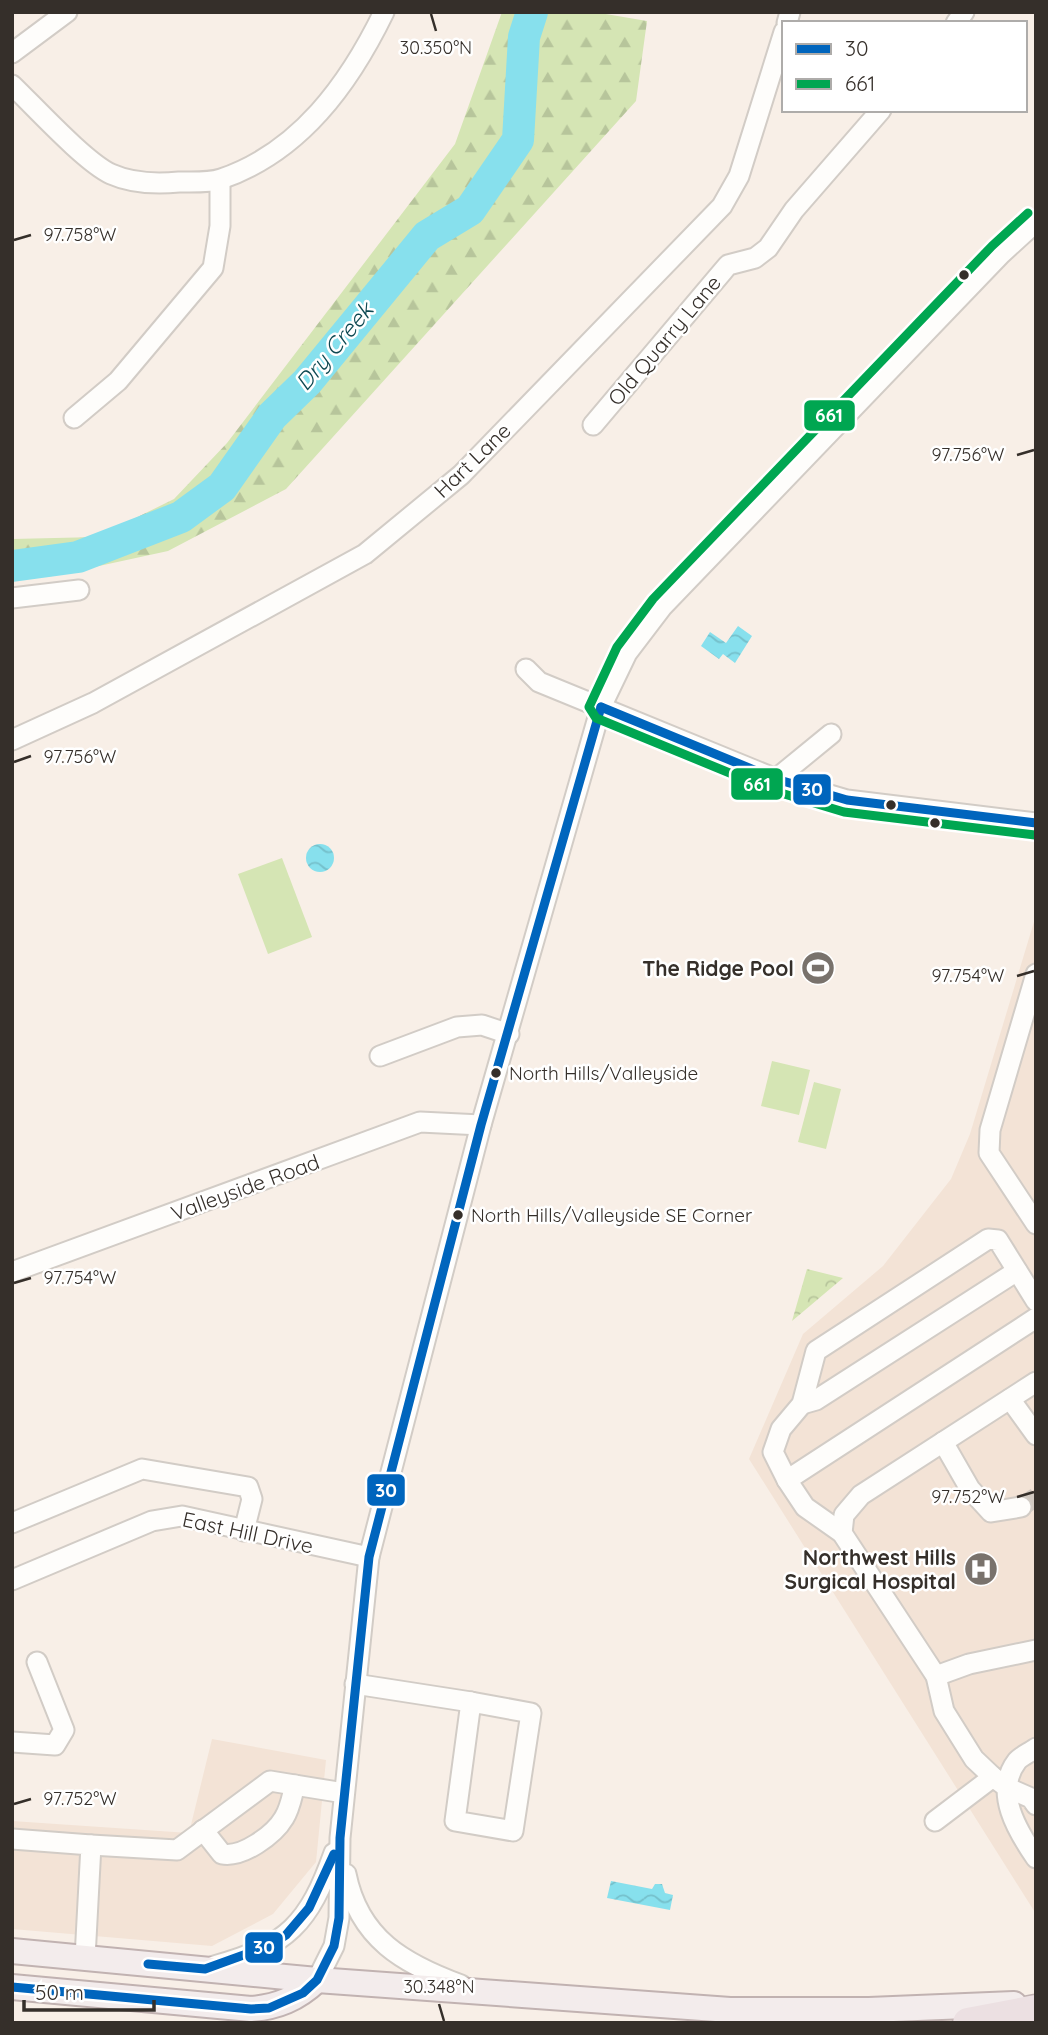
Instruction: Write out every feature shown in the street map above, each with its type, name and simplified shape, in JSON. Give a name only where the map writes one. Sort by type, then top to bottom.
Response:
[{"type":"highway","points":[[968,2023],[1036,2010]]},
{"type":"main road","points":[[12,1951],[317,1980],[730,2010],[869,2010],[1036,2003]]},
{"type":"main road","points":[[12,1987],[251,2009],[269,2008],[290,2000],[317,1980]]},
{"type":"street","points":[[12,52],[66,12]]},
{"type":"street","points":[[12,85],[91,159],[111,174],[156,184],[220,180],[274,153],[323,111],[359,59],[384,12]]},
{"type":"street","name":"Hart Lane","points":[[12,740],[93,703],[365,554],[461,475],[722,206],[739,176],[782,38]]},
{"type":"street","name":"Old Quarry Lane","points":[[593,425],[723,271],[729,265],[755,258],[768,248],[794,210],[879,112]]},
{"type":"street","points":[[74,418],[118,380],[213,268],[220,226],[220,180]]},
{"type":"street","points":[[317,1980],[334,1947],[339,1918],[340,1838],[369,1557],[481,1125],[601,706],[626,653],[662,607],[1001,254],[1036,222]]},
{"type":"street","points":[[12,598],[79,590]]},
{"type":"street","points":[[526,669],[539,682],[776,779],[847,800],[1036,823]]},
{"type":"street","points":[[776,779],[831,734]]},
{"type":"street","points":[[1036,974],[990,1130],[989,1153],[1036,1224]]},
{"type":"street","points":[[380,1056],[457,1027],[482,1025],[509,1034]]},
{"type":"street","name":"Valleyside Road","points":[[12,1272],[420,1122],[481,1125]]},
{"type":"street","points":[[1034,1799],[1000,1782],[974,1759],[944,1711],[936,1676],[842,1533],[805,1507],[773,1452],[781,1429],[802,1404],[816,1351],[988,1239],[998,1240],[1036,1301]]},
{"type":"street","points":[[802,1404],[816,1400],[1017,1270]]},
{"type":"street","points":[[787,1480],[1036,1318]]},
{"type":"street","points":[[842,1533],[844,1515],[861,1496],[1036,1382]]},
{"type":"street","points":[[1010,1399],[1036,1435]]},
{"type":"street","points":[[943,1442],[970,1489],[991,1512],[1031,1500]]},
{"type":"street","points":[[12,1522],[142,1469],[248,1487],[252,1499],[244,1531]]},
{"type":"street","name":"East Hill Drive","points":[[12,1580],[166,1518],[182,1516],[369,1557]]},
{"type":"street","points":[[936,1676],[969,1664],[1036,1650]]},
{"type":"street","points":[[12,1742],[55,1745],[64,1730],[37,1662]]},
{"type":"street","points":[[355,1684],[471,1702],[531,1713],[513,1830],[455,1821],[471,1702]]},
{"type":"street","points":[[935,1821],[1000,1782],[1017,1761],[1036,1748]]},
{"type":"street","points":[[12,1839],[177,1850],[270,1781],[344,1794]]},
{"type":"street","points":[[1000,1782],[1013,1824],[1036,1858]]},
{"type":"street","points":[[203,1830],[222,1854],[238,1855],[275,1830],[284,1819],[295,1785]]},
{"type":"street","points":[[201,1970],[259,1952],[289,1932],[305,1916],[320,1894],[340,1838]]},
{"type":"street","points":[[340,1838],[347,1878],[358,1911],[377,1936],[409,1964],[475,1991]]},
{"type":"street","points":[[85,1958],[91,1844]]},
{"type":"shaded area","points":[[1036,915],[1036,1914],[749,1459],[803,1334],[883,1266],[951,1179],[970,1134]]},
{"type":"shaded area","points":[[212,1739],[326,1760],[316,1862],[273,1914],[212,1946],[12,1929],[12,1821],[189,1833]]},
{"type":"green space","points":[[502,12],[594,12],[647,21],[636,101],[286,489],[168,551],[53,576],[12,580],[12,539],[97,537],[174,499],[227,443],[455,144]]},
{"type":"green space","points":[[282,858],[312,937],[268,954],[238,874]]},
{"type":"green space","points":[[772,1061],[810,1070],[799,1115],[761,1106]]},
{"type":"green space","points":[[814,1082],[841,1089],[826,1149],[798,1142]]},
{"type":"green space","points":[[807,1269],[843,1278],[792,1321]]},
{"type":"water","points":[[738,626],[752,636],[735,663],[723,654],[719,659],[701,646],[710,632],[726,643]]},
{"type":"water","points":[[320,844],[330,848],[334,858],[330,868],[320,872],[310,868],[306,858],[310,848]]},
{"type":"water","points":[[611,1881],[652,1889],[655,1884],[662,1884],[665,1893],[673,1895],[670,1910],[607,1898]]},
{"type":"waterway","name":"Dry Creek","points":[[12,566],[78,557],[181,517],[222,487],[272,416],[307,382],[427,236],[470,210],[518,140],[524,37],[532,12]]},
{"type":"tunnel","points":[[1021,1507],[1036,1497]]},
{"type":"transit line","name":"661","points":[[1028,213],[992,246],[653,599],[617,647],[589,707],[596,718],[771,790],[844,812],[1035,835]]},
{"type":"transit line","name":"30","points":[[601,707],[776,779],[847,800],[1036,823]]},
{"type":"transit line","name":"30","points":[[12,1987],[251,2009],[269,2008],[303,1993],[317,1980],[334,1946],[339,1918],[340,1838],[369,1557],[481,1125],[601,707]]},
{"type":"transit line","name":"30","points":[[148,1964],[205,1969],[271,1945],[286,1935],[309,1908],[334,1854]]},
{"type":"place","name":"The Ridge Pool","points":[[818,968]]},
{"type":"place","name":"North Hills/Valleyside","points":[[496,1073]]},
{"type":"place","name":"North Hills/Valleyside SE Corner","points":[[458,1215]]},
{"type":"place","name":"Northwest Hills Surgical Hospital","points":[[981,1569]]}]
